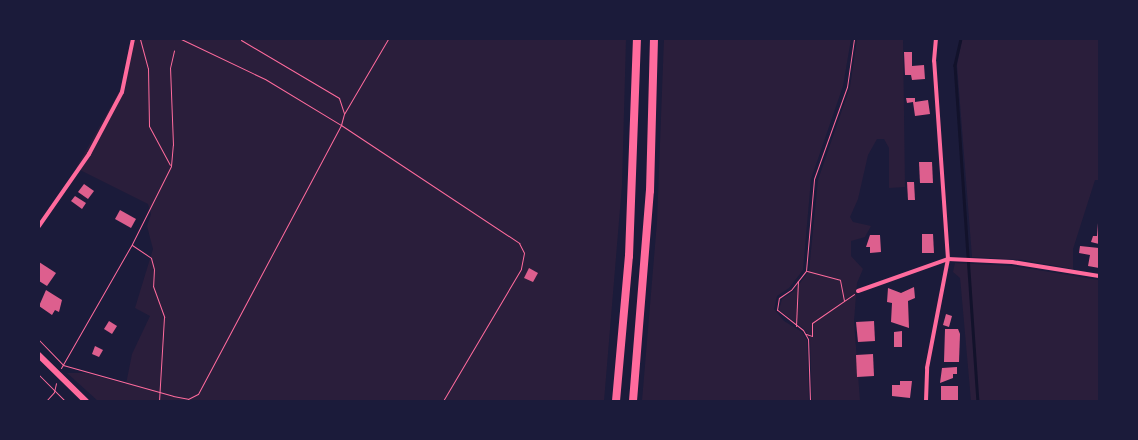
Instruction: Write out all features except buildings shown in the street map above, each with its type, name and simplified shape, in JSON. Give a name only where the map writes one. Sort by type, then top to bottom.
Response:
[{"type":"highway","points":[[616,401],[629,256],[637,39]]},
{"type":"highway","points":[[633,401],[650,191],[654,39]]},
{"type":"main road","points":[[39,355],[86,401]]},
{"type":"street","points":[[39,226],[89,154],[122,92],[133,39]]},
{"type":"street","points":[[926,401],[927,368],[948,260],[934,61],[936,39]]},
{"type":"street","points":[[858,291],[948,260],[1018,263],[1099,276]]},
{"type":"path","points":[[140,39],[148,68],[149,126],[170,166]]},
{"type":"path","points":[[181,39],[265,79],[341,125],[504,232],[522,248],[521,269],[443,401]]},
{"type":"path","points":[[39,340],[63,365],[188,399],[198,394],[341,125],[344,114],[388,39]]},
{"type":"path","points":[[854,39],[847,87],[814,179],[806,271],[779,298],[776,310],[806,334],[812,336],[812,323],[858,291]]},
{"type":"path","points":[[241,40],[339,98],[344,114]]},
{"type":"path","points":[[63,365],[132,244],[170,166],[173,145],[170,68],[174,50]]},
{"type":"path","points":[[132,244],[151,258],[154,269],[153,286],[164,317],[158,392],[159,401]]},
{"type":"path","points":[[806,271],[840,280],[844,301]]},
{"type":"path","points":[[796,326],[798,280]]},
{"type":"path","points":[[806,334],[809,346],[810,401]]},
{"type":"path","points":[[46,401],[54,392],[57,373]]},
{"type":"path","points":[[39,375],[64,401]]},
{"type":"shaded area","points":[[131,39],[626,39],[622,185],[604,401],[98,401],[67,373],[86,373],[126,384],[132,354],[150,316],[135,308],[153,249],[147,226],[151,214],[148,204],[76,168],[120,90]]},
{"type":"shaded area","points":[[664,39],[851,39],[843,86],[811,179],[803,270],[789,288],[777,296],[774,309],[784,321],[802,332],[807,340],[809,401],[642,401],[657,222]]},
{"type":"shaded area","points":[[857,39],[903,39],[905,187],[889,188],[889,148],[884,139],[877,139],[868,155],[858,199],[850,217],[853,222],[871,226],[865,237],[851,241],[851,256],[863,269],[857,283],[854,321],[860,401],[812,401],[810,339],[804,329],[779,310],[782,299],[794,291],[809,271],[818,180],[850,87]]},
{"type":"shaded area","points":[[962,39],[1099,39],[1099,180],[1095,180],[1073,249],[1073,269],[1023,260],[972,257],[957,65]]},
{"type":"shaded area","points":[[955,263],[1013,266],[1099,280],[1099,401],[971,401],[960,278],[953,272]]},
{"type":"waterway","points":[[961,39],[955,65],[978,401]]}]
